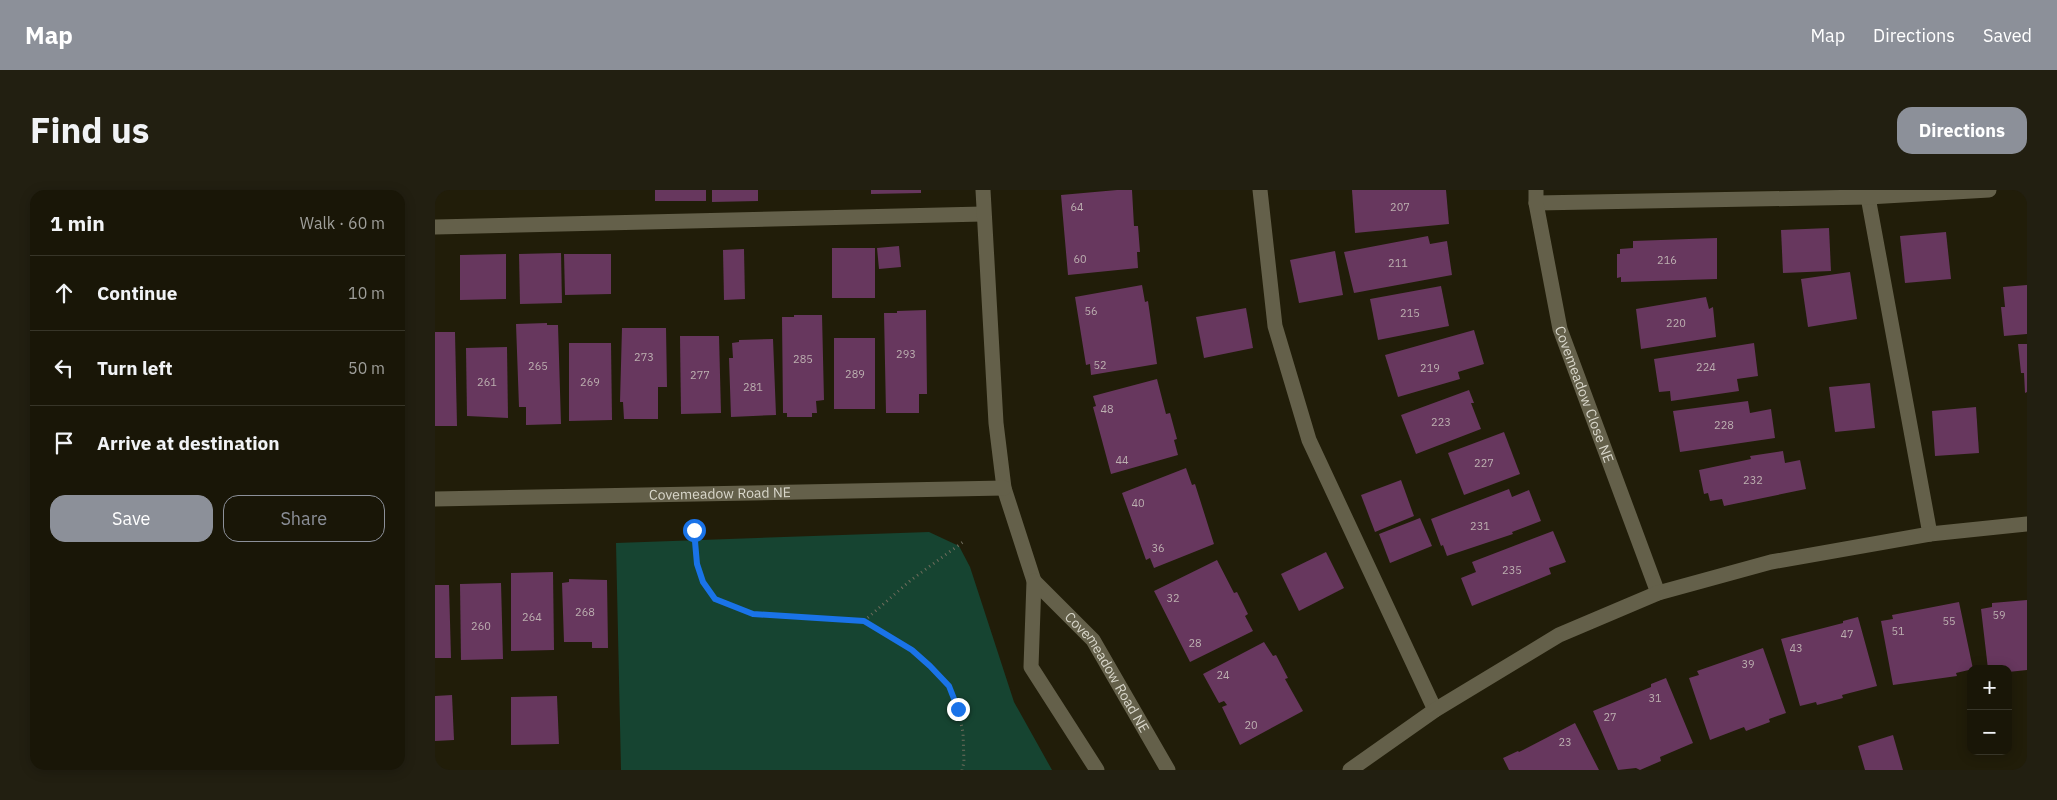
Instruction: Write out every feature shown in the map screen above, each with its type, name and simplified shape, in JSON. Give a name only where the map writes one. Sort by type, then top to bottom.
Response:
[{"type":"street","name":"Covemeadow Road NE","points":[[983,190],[996,423],[1004,488],[1035,581],[1031,667],[1097,770]]},
{"type":"street","points":[[1260,190],[1275,326],[1309,440],[1435,710]]},
{"type":"street","points":[[1536,196],[1867,197],[1989,190]]},
{"type":"street","name":"Covemeadow Close NE","points":[[1536,196],[1560,329],[1658,593]]},
{"type":"street","points":[[1867,197],[1929,534]]},
{"type":"street","points":[[435,227],[983,214]]},
{"type":"street","name":"Covemeadow Road NE","points":[[435,499],[1004,488]]},
{"type":"street","points":[[1351,770],[1435,710],[1559,635],[1658,593],[1771,562],[1929,534],[2027,524]]},
{"type":"street","name":"Covemeadow Road NE","points":[[1035,581],[1093,640],[1168,770]]},
{"type":"path","points":[[694,530],[697,564],[703,582],[715,599],[753,614],[864,621],[912,650],[949,686],[958,709],[963,733],[964,762],[962,770]]},
{"type":"path","points":[[864,621],[911,580],[963,542]]},
{"type":"green space","points":[[929,532],[959,546],[970,567],[1014,702],[1052,770],[621,770],[616,543]]},
{"type":"building","points":[[655,190],[706,190],[706,201],[655,201]]},
{"type":"building","points":[[712,190],[758,190],[758,201],[712,202]]},
{"type":"building","points":[[871,190],[921,190],[921,193],[871,194]]},
{"type":"building","points":[[1132,190],[1134,226],[1138,226],[1140,252],[1137,252],[1138,268],[1068,275],[1061,195]]},
{"type":"building","points":[[1352,190],[1446,190],[1449,224],[1355,233]]},
{"type":"building","points":[[1829,228],[1831,271],[1783,273],[1781,230]]},
{"type":"building","points":[[1946,232],[1951,279],[1905,283],[1900,236]]},
{"type":"building","points":[[1428,236],[1430,244],[1447,241],[1452,275],[1354,293],[1344,252]]},
{"type":"building","points":[[1717,238],[1717,279],[1621,282],[1621,277],[1617,278],[1617,254],[1620,254],[1620,249],[1633,248],[1633,241]]},
{"type":"building","points":[[899,246],[901,267],[879,269],[877,248]]},
{"type":"building","points":[[832,248],[875,248],[875,298],[832,298]]},
{"type":"building","points":[[744,249],[745,299],[724,300],[723,250]]},
{"type":"building","points":[[1335,251],[1343,295],[1299,303],[1290,260]]},
{"type":"building","points":[[561,253],[562,303],[520,304],[519,254]]},
{"type":"building","points":[[506,254],[506,299],[460,300],[460,255]]},
{"type":"building","points":[[564,254],[611,254],[611,294],[565,295]]},
{"type":"building","points":[[1850,272],[1857,319],[1808,327],[1801,279]]},
{"type":"building","points":[[1142,285],[1145,302],[1148,301],[1157,364],[1091,375],[1090,364],[1086,365],[1075,297]]},
{"type":"building","points":[[2027,285],[2027,334],[2004,336],[2001,307],[2005,307],[2003,287]]},
{"type":"building","points":[[1441,286],[1449,326],[1378,340],[1370,299]]},
{"type":"building","points":[[1706,297],[1709,309],[1713,307],[1716,337],[1641,349],[1636,309]]},
{"type":"building","points":[[1246,308],[1253,348],[1204,358],[1196,317]]},
{"type":"building","points":[[926,310],[927,394],[919,394],[919,413],[886,413],[884,313]]},
{"type":"building","points":[[794,315],[822,315],[824,400],[816,401],[817,413],[812,413],[812,417],[787,417],[787,413],[783,413],[782,317],[794,317]]},
{"type":"building","points":[[547,323],[547,325],[558,325],[561,424],[526,425],[526,407],[519,407],[516,324]]},
{"type":"building","points":[[622,328],[666,328],[667,387],[658,387],[658,419],[624,419],[623,402],[620,402]]},
{"type":"building","points":[[1474,330],[1484,364],[1458,372],[1460,379],[1398,397],[1385,355]]},
{"type":"building","points":[[435,332],[455,332],[457,426],[435,426]]},
{"type":"building","points":[[680,336],[719,336],[721,413],[681,414]]},
{"type":"building","points":[[834,338],[875,338],[875,409],[834,409]]},
{"type":"building","points":[[773,339],[776,415],[731,417],[729,358],[733,358],[732,343],[739,342],[739,340]]},
{"type":"building","points":[[569,343],[611,343],[612,420],[569,421]]},
{"type":"building","points":[[1754,343],[1758,376],[1737,379],[1739,391],[1671,401],[1670,391],[1659,392],[1654,359]]},
{"type":"building","points":[[2018,344],[2027,344],[2027,392],[2025,393],[2024,373],[2021,373]]},
{"type":"building","points":[[507,347],[508,418],[467,416],[466,348]]},
{"type":"building","points":[[1157,379],[1166,414],[1170,413],[1177,439],[1174,440],[1178,455],[1111,474],[1093,407],[1096,406],[1093,396]]},
{"type":"building","points":[[1870,383],[1875,428],[1835,432],[1829,387]]},
{"type":"building","points":[[1469,390],[1474,403],[1471,403],[1481,429],[1416,454],[1401,415]]},
{"type":"building","points":[[1748,401],[1750,413],[1771,409],[1775,438],[1680,452],[1673,411]]},
{"type":"building","points":[[1976,407],[1979,453],[1935,456],[1932,411]]},
{"type":"building","points":[[1504,432],[1520,474],[1464,495],[1448,453]]},
{"type":"building","points":[[1783,451],[1785,463],[1800,460],[1806,489],[1724,506],[1722,499],[1710,501],[1708,493],[1704,494],[1699,470],[1751,459],[1750,456]]},
{"type":"building","points":[[1186,468],[1192,485],[1195,484],[1214,544],[1154,568],[1150,558],[1146,560],[1122,493]]},
{"type":"building","points":[[1401,480],[1414,516],[1375,532],[1361,495]]},
{"type":"building","points":[[1509,489],[1512,497],[1529,490],[1541,521],[1512,532],[1513,534],[1447,556],[1443,545],[1441,546],[1431,519]]},
{"type":"building","points":[[1420,518],[1432,546],[1390,563],[1379,534]]},
{"type":"building","points":[[1553,531],[1566,562],[1549,568],[1551,574],[1472,606],[1461,578],[1476,572],[1472,562]]},
{"type":"building","points":[[1326,552],[1344,588],[1299,611],[1281,574]]},
{"type":"building","points":[[1217,560],[1234,593],[1237,592],[1248,614],[1245,616],[1253,631],[1190,662],[1154,591]]},
{"type":"building","points":[[553,572],[554,650],[511,651],[511,573]]},
{"type":"building","points":[[569,579],[607,580],[608,648],[592,648],[592,642],[564,642],[562,583],[569,582]]},
{"type":"building","points":[[501,583],[503,659],[461,660],[460,584]]},
{"type":"building","points":[[435,585],[449,585],[451,658],[435,658]]},
{"type":"building","points":[[2027,600],[2027,670],[2012,672],[2012,665],[1988,665],[1981,609],[1992,607],[1992,603]]},
{"type":"building","points":[[1959,602],[1972,665],[1967,665],[1967,670],[1956,673],[1957,676],[1893,685],[1881,621],[1893,619],[1892,615]]},
{"type":"building","points":[[1858,617],[1877,686],[1842,695],[1843,698],[1817,705],[1816,702],[1800,706],[1781,639],[1843,623],[1843,621]]},
{"type":"building","points":[[1264,642],[1273,656],[1276,655],[1288,678],[1285,679],[1303,711],[1240,745],[1222,707],[1227,705],[1224,701],[1219,703],[1203,674]]},
{"type":"building","points":[[1763,648],[1786,713],[1769,719],[1770,722],[1746,731],[1744,727],[1710,740],[1689,678],[1699,675],[1697,671]]},
{"type":"building","points":[[1666,678],[1693,743],[1660,757],[1661,761],[1640,770],[1636,768],[1618,770],[1593,711],[1651,687],[1651,684]]},
{"type":"building","points":[[452,695],[454,740],[435,741],[435,696]]},
{"type":"building","points":[[557,696],[559,744],[511,745],[511,697]]},
{"type":"building","points":[[1575,723],[1599,770],[1509,770],[1503,758],[1519,752]]},
{"type":"building","points":[[1893,735],[1903,770],[1865,770],[1858,746]]},
{"type":"route","points":[[694,530],[697,564],[703,582],[715,599],[753,614],[864,621],[912,650],[930,666],[949,686],[958,709]]}]
